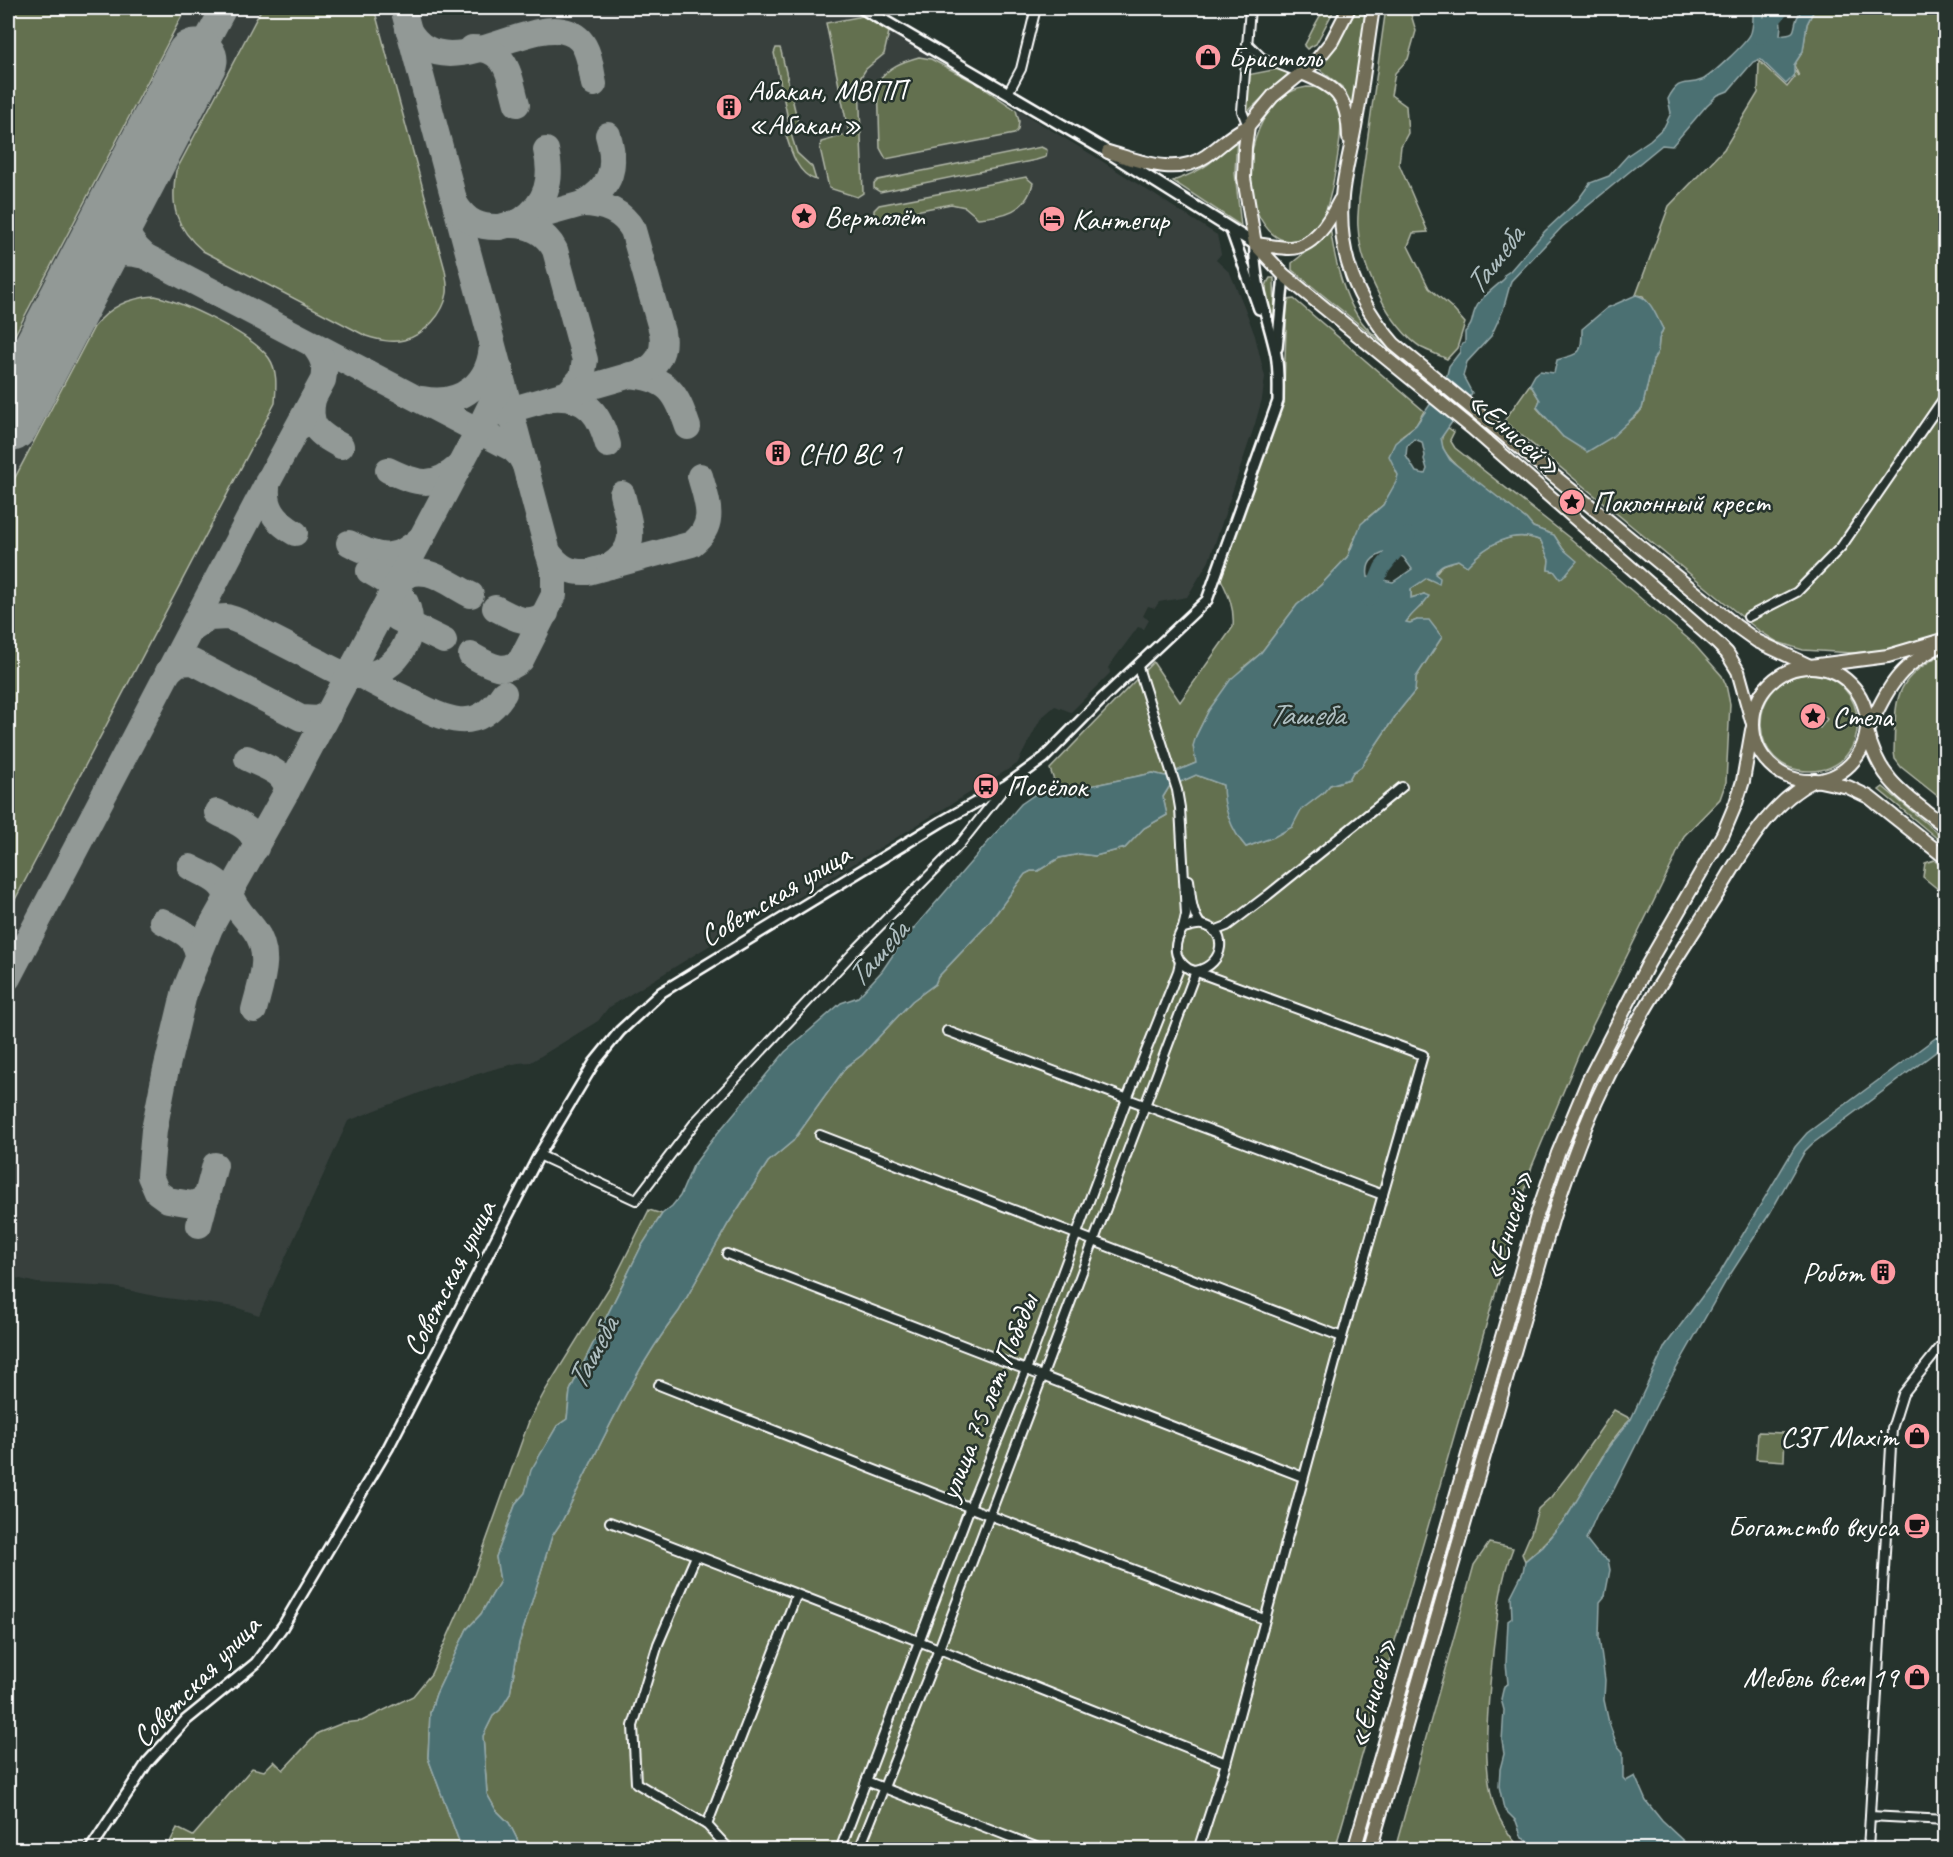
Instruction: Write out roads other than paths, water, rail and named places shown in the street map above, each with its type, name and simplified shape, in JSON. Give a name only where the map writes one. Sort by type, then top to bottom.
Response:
[{"type":"main road","points":[[862,8],[1108,152],[1254,244]]},
{"type":"main road","points":[[1108,152],[1156,165],[1188,165],[1200,160],[1232,134],[1248,126],[1273,96],[1315,62],[1332,41],[1349,8]]},
{"type":"main road","name":"«Енисей»","points":[[1370,1850],[1553,1217],[1573,1157],[1602,1088],[1641,1017],[1766,819],[1798,788],[1815,780],[1836,775],[1852,762],[1863,747],[1867,731],[1864,705],[1854,687],[1835,672],[1810,666],[1756,641],[1736,626],[1394,344],[1377,323],[1365,305],[1349,269],[1344,247],[1342,196],[1373,8]]},
{"type":"main road","name":"«Енисей»","points":[[1301,73],[1332,87],[1342,101],[1348,124],[1350,157]]},
{"type":"main road","points":[[1248,126],[1244,178],[1254,244]]},
{"type":"main road","name":"«Енисей»","points":[[1254,244],[1288,248],[1301,246],[1312,239],[1326,224],[1342,196]]},
{"type":"main road","name":"«Енисей»","points":[[1254,244],[1284,275],[1472,428],[1717,643],[1738,671],[1761,755],[1774,768],[1792,778],[1815,780]]},
{"type":"main road","points":[[1810,666],[1888,656],[1946,641]]},
{"type":"main road","points":[[1946,641],[1915,660],[1888,687],[1867,731],[1876,760],[1888,778],[1946,827]]},
{"type":"main road","name":"«Енисей»","points":[[1354,1850],[1531,1234],[1558,1153],[1588,1081],[1648,964],[1723,834],[1743,781],[1756,703],[1771,681],[1789,670],[1810,666]]},
{"type":"main road","points":[[1815,780],[1848,787],[1869,797],[1946,858]]},
{"type":"street","points":[[1008,93],[1021,69],[1036,8]]},
{"type":"street","points":[[1248,126],[1242,111],[1250,8]]},
{"type":"street","points":[[1247,43],[1262,58],[1301,73]]},
{"type":"street","points":[[1231,230],[1276,357]]},
{"type":"street","points":[[1254,244],[1254,264],[1276,357]]},
{"type":"street","points":[[1276,357],[1284,275]]},
{"type":"street","name":"Советская улица","points":[[90,1850],[147,1763],[186,1720],[256,1663],[283,1626],[388,1448],[540,1155],[594,1063],[620,1031],[662,992],[941,822],[1007,785],[1044,758],[1104,697],[1207,600],[1278,401],[1279,377],[1276,357]]},
{"type":"street","points":[[1748,617],[1797,592],[1841,547],[1946,394]]},
{"type":"street","points":[[1138,667],[1177,790],[1194,916],[1200,924],[1214,931],[1218,937],[1220,953],[1212,966],[1197,971]]},
{"type":"street","points":[[540,1155],[636,1200],[697,1120],[853,953],[960,844],[1007,785]]},
{"type":"street","points":[[1214,931],[1227,926],[1268,895],[1402,787]]},
{"type":"street","points":[[1180,808],[1186,915],[1175,946],[1175,953],[1180,962],[1197,971],[1423,1054],[1303,1477],[1226,1763],[1198,1850]]},
{"type":"street","points":[[1183,928],[1200,924]]},
{"type":"street","name":"улица 75 лет Победы","points":[[840,1850],[970,1507],[1026,1370],[1126,1099],[1180,962]]},
{"type":"street","name":"улица 75 лет Победы","points":[[859,1850],[882,1787],[939,1649],[1197,971]]},
{"type":"street","points":[[947,1031],[1383,1195]]},
{"type":"street","points":[[820,1135],[1094,1243],[1342,1337]]},
{"type":"street","points":[[727,1254],[1303,1477]]},
{"type":"street","points":[[1868,1850],[1892,1429],[1903,1394],[1946,1340]]},
{"type":"street","points":[[659,1385],[989,1515],[1264,1619]]},
{"type":"street","points":[[610,1522],[1226,1763]]},
{"type":"street","points":[[696,1556],[658,1644],[633,1726],[636,1784],[707,1825],[730,1850]]},
{"type":"street","points":[[707,1825],[796,1596]]},
{"type":"street","points":[[866,1781],[1044,1850]]},
{"type":"street","points":[[1870,1816],[1946,1820]]},
{"type":"water","name":"Ташеба","points":[[1753,8],[1766,8],[1764,17],[1768,20],[1780,20],[1780,35],[1793,31],[1802,8],[1815,8],[1807,24],[1803,51],[1794,65],[1794,76],[1786,84],[1760,59],[1753,62],[1728,91],[1718,95],[1707,105],[1672,146],[1662,145],[1562,227],[1511,281],[1503,310],[1491,336],[1467,362],[1463,376],[1472,393],[1441,438],[1443,448],[1450,460],[1526,519],[1533,527],[1554,535],[1563,549],[1577,561],[1560,579],[1554,571],[1548,570],[1549,560],[1541,541],[1520,536],[1491,545],[1467,566],[1458,560],[1441,566],[1435,574],[1440,578],[1439,584],[1427,578],[1411,589],[1411,598],[1424,594],[1429,596],[1406,622],[1429,620],[1442,637],[1416,677],[1415,691],[1361,767],[1353,772],[1349,779],[1330,785],[1301,810],[1292,827],[1274,837],[1246,847],[1229,818],[1224,802],[1223,785],[1196,775],[1169,787],[1163,797],[1167,815],[1144,828],[1125,848],[1095,856],[1080,854],[1059,858],[1038,871],[1025,874],[989,923],[938,977],[935,984],[912,1001],[862,1055],[846,1067],[793,1141],[768,1162],[728,1224],[679,1311],[630,1386],[562,1521],[552,1536],[519,1643],[510,1694],[500,1710],[493,1716],[483,1736],[487,1794],[496,1810],[509,1823],[522,1849],[464,1849],[460,1844],[428,1758],[430,1713],[436,1694],[467,1629],[481,1614],[500,1581],[496,1557],[516,1503],[525,1493],[531,1470],[557,1426],[567,1419],[570,1391],[641,1247],[662,1214],[680,1196],[693,1166],[785,1052],[841,1003],[858,997],[882,971],[901,943],[1021,804],[1040,791],[1057,789],[1065,785],[1090,786],[1153,773],[1165,776],[1196,763],[1193,746],[1196,736],[1209,710],[1231,679],[1260,654],[1297,605],[1321,585],[1348,556],[1361,524],[1383,505],[1398,475],[1389,456],[1395,443],[1416,425],[1445,383],[1449,366],[1460,352],[1462,344],[1465,343],[1465,332],[1481,300],[1505,278],[1504,275],[1545,231],[1578,200],[1590,183],[1609,176],[1628,155],[1664,127],[1671,113],[1668,99],[1676,87],[1706,78],[1742,45],[1751,32]],"holes":[[[1414,439],[1422,442],[1427,469],[1425,474],[1416,472],[1406,456],[1407,446]],[[1392,550],[1404,558],[1412,569],[1393,582],[1368,577],[1370,562],[1377,556]]]},
{"type":"water","points":[[1636,295],[1646,300],[1663,329],[1658,351],[1653,360],[1642,409],[1612,437],[1587,452],[1563,437],[1537,407],[1540,400],[1530,384],[1540,371],[1554,373],[1557,360],[1575,354],[1580,348],[1582,329],[1607,308]]},
{"type":"water","points":[[1945,1031],[1945,1045],[1805,1151],[1770,1213],[1726,1281],[1659,1399],[1612,1493],[1597,1514],[1586,1539],[1597,1553],[1608,1560],[1610,1570],[1605,1596],[1600,1602],[1599,1637],[1605,1680],[1604,1700],[1617,1745],[1623,1752],[1623,1778],[1626,1781],[1635,1776],[1646,1801],[1662,1821],[1692,1849],[1538,1850],[1532,1848],[1530,1842],[1522,1838],[1516,1821],[1504,1809],[1499,1786],[1504,1754],[1502,1741],[1504,1710],[1501,1699],[1504,1686],[1508,1684],[1506,1663],[1508,1621],[1512,1618],[1511,1596],[1523,1572],[1525,1561],[1543,1546],[1568,1515],[1608,1448],[1631,1419],[1665,1346],[1721,1271],[1795,1147],[1807,1133]]},
{"type":"waterway","name":"Ташеба","points":[[1760,36],[1782,8]]},
{"type":"waterway","name":"Ташеба","points":[[1369,599],[1382,568],[1408,535]]},
{"type":"place","name":"Бристоль","points":[[1208,57]]},
{"type":"place","name":"Абакан, МВПП «Абакан»","points":[[729,107]]},
{"type":"place","name":"Вертолёт","points":[[804,216]]},
{"type":"place","name":"Кантегир","points":[[1052,219]]},
{"type":"place","name":"СНО ВС 1","points":[[778,453]]},
{"type":"place","name":"Поклонный крест","points":[[1572,502]]},
{"type":"place","name":"Стела","points":[[1813,716]]},
{"type":"place","name":"Посёлок","points":[[986,786]]},
{"type":"place","name":"Робот","points":[[1883,1272]]},
{"type":"place","name":"СЗТ Maxim","points":[[1917,1436]]},
{"type":"place","name":"Богатство вкуса","points":[[1917,1526]]},
{"type":"place","name":"Мебель всем 19","points":[[1917,1677]]}]
